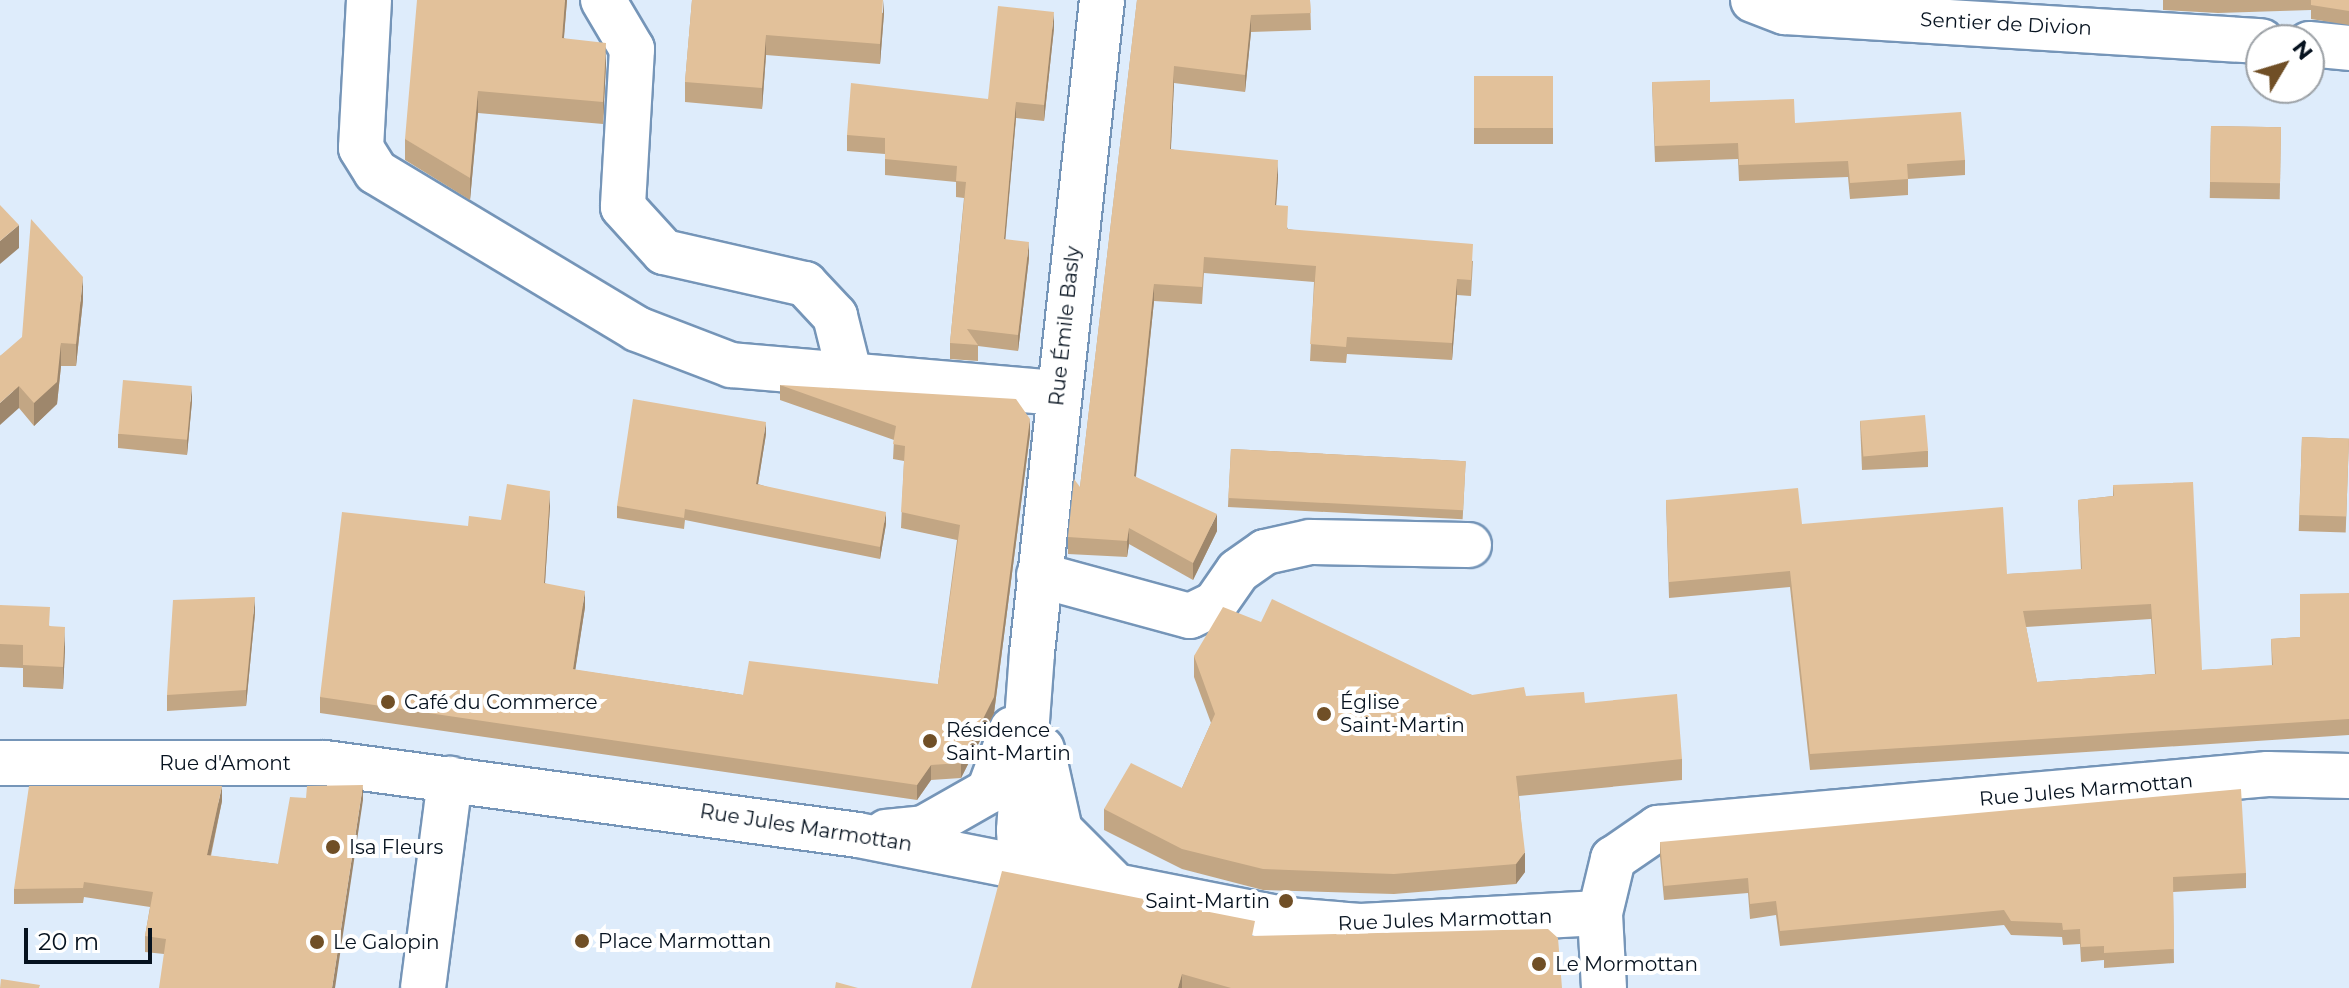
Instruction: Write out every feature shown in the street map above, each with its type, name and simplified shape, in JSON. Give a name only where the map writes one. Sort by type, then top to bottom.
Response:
[{"type":"street","points":[[369,0],[361,148],[376,172],[684,352],[731,365],[1057,393]]},
{"type":"street","points":[[603,0],[632,49],[623,207],[664,252],[805,284],[835,316],[850,376]]},
{"type":"street","name":"Rue Émile Basly","points":[[1036,866],[1020,848],[1019,830],[1032,653],[1057,393],[1102,0]]},
{"type":"street","name":"Sentier de Divion","points":[[1753,0],[1785,12],[2245,40]]},
{"type":"street","points":[[2325,46],[2349,48]]},
{"type":"street","points":[[1039,575],[1190,616],[1215,604],[1238,571],[1265,552],[1310,542],[1469,545]]},
{"type":"street","name":"Rue Émile Basly","points":[[858,835],[924,828],[989,791],[1032,653]]},
{"type":"street","name":"Rue Émile Basly","points":[[1032,653],[1043,770],[1060,830],[1112,881]]},
{"type":"street","name":"Rue d'Amont","points":[[0,763],[325,763],[450,779]]},
{"type":"street","name":"Rue Jules Marmottan","points":[[450,779],[858,835],[1112,881],[1243,913],[1360,926],[1600,913],[1613,859],[1658,828],[2268,774],[2349,776]]},
{"type":"street","points":[[423,988],[450,779]]},
{"type":"street","points":[[1600,913],[1604,988]]},
{"type":"building","points":[[417,0],[565,0],[562,38],[606,43],[603,102],[478,91],[470,178],[405,139]]},
{"type":"building","points":[[692,0],[883,0],[880,44],[766,35],[762,88],[685,82]]},
{"type":"building","points":[[1137,0],[1310,0],[1311,13],[1251,15],[1245,75],[1174,66],[1170,149],[1278,160],[1275,205],[1288,206],[1287,229],[1473,244],[1471,280],[1457,279],[1452,343],[1347,337],[1346,347],[1310,344],[1316,266],[1204,257],[1202,287],[1154,284],[1134,476],[1217,514],[1193,563],[1129,528],[1127,541],[1068,537],[1074,479],[1080,487]]},
{"type":"building","points":[[2311,0],[2349,0],[2349,11],[2311,5]]},
{"type":"building","points":[[998,6],[1054,12],[1044,105],[1016,102],[1004,239],[1029,242],[1018,335],[967,329],[978,345],[950,343],[966,182],[956,181],[957,166],[885,159],[885,138],[847,135],[851,83],[988,99]]},
{"type":"building","points":[[1474,76],[1553,76],[1553,128],[1474,128]]},
{"type":"building","points":[[1710,80],[1710,102],[1794,99],[1795,123],[1961,112],[1965,160],[1907,164],[1908,179],[1850,183],[1848,161],[1739,165],[1738,143],[1655,146],[1652,82]]},
{"type":"building","points":[[2211,126],[2281,127],[2280,183],[2210,182]]},
{"type":"building","points":[[0,205],[19,225],[0,241]]},
{"type":"building","points":[[31,219],[83,277],[76,344],[61,343],[57,382],[34,403],[19,386],[0,403],[0,356],[22,337]]},
{"type":"building","points":[[123,380],[192,386],[187,440],[118,434]]},
{"type":"building","points":[[780,385],[1016,399],[1030,419],[994,697],[961,763],[931,765],[917,785],[320,697],[342,512],[468,526],[469,516],[501,520],[507,484],[550,491],[544,583],[585,591],[573,669],[743,695],[749,661],[938,684],[960,525],[901,512],[905,446],[893,444],[896,426]]},
{"type":"building","points":[[633,399],[766,422],[756,484],[886,512],[880,547],[685,509],[684,518],[617,506]]},
{"type":"building","points":[[1925,415],[1928,451],[1863,457],[1860,421]]},
{"type":"building","points":[[2302,437],[2349,439],[2346,517],[2299,515]]},
{"type":"building","points":[[1231,449],[1466,461],[1463,510],[1228,498]]},
{"type":"building","points":[[2193,482],[2202,670],[2273,665],[2271,639],[2300,637],[2300,594],[2349,593],[2349,719],[1810,754],[1790,571],[1669,582],[1666,500],[1798,488],[1802,524],[2003,507],[2007,574],[2082,569],[2078,500],[2114,496],[2113,485]],"holes":[[[2151,604],[2156,674],[2037,682],[2023,611]]]},
{"type":"building","points":[[255,597],[246,690],[167,695],[173,600]]},
{"type":"building","points":[[1272,599],[1472,695],[1524,687],[1526,696],[1584,692],[1585,703],[1677,694],[1682,759],[1516,776],[1525,852],[1516,864],[1394,874],[1263,869],[1182,849],[1104,809],[1131,763],[1182,788],[1215,714],[1194,656],[1223,607],[1261,622]]},
{"type":"building","points":[[0,605],[50,607],[49,626],[65,627],[63,667],[23,665],[23,645],[0,644]]},
{"type":"building","points":[[363,785],[332,988],[159,988],[166,939],[145,936],[153,892],[84,882],[83,888],[14,889],[29,786],[222,786],[207,855],[278,864],[290,797],[306,798],[307,786]]},
{"type":"building","points":[[2241,789],[2246,873],[2173,877],[2174,949],[2104,953],[2104,946],[2081,947],[2080,929],[2063,930],[2062,923],[2011,921],[2004,910],[1780,931],[1776,901],[1750,904],[1748,878],[1664,886],[1660,842]]},
{"type":"building","points":[[1002,871],[1255,921],[1252,936],[1548,929],[1558,938],[1562,988],[1231,988],[1182,974],[1178,988],[971,988]]},
{"type":"building","points":[[1,979],[40,985],[39,988],[0,988]]},
{"type":"building","points":[[836,982],[858,988],[835,988]]},
{"type":"place","name":"Café du Commerce","points":[[388,702]]},
{"type":"place","name":"Église Saint-Martin","points":[[1324,714]]},
{"type":"place","name":"Résidence Saint-Martin","points":[[930,741]]},
{"type":"place","name":"Isa Fleurs","points":[[333,847]]},
{"type":"place","name":"Saint-Martin","points":[[1286,901]]},
{"type":"place","name":"Place Marmottan","points":[[582,941]]},
{"type":"place","name":"Le Galopin","points":[[317,942]]},
{"type":"place","name":"Le Mormottan","points":[[1539,964]]}]
